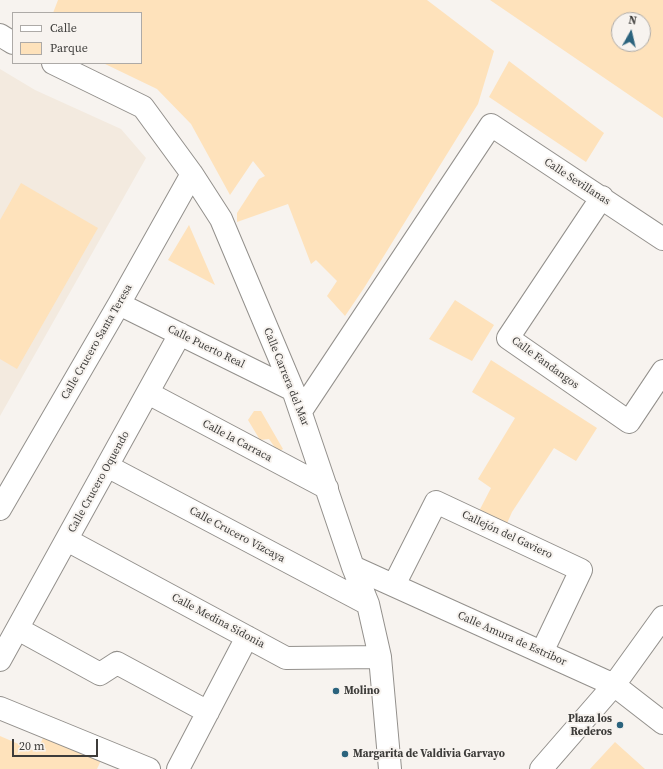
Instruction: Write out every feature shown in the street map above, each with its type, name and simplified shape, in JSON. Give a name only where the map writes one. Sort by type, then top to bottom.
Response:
[{"type":"street","points":[[0,35],[12,42]]},
{"type":"street","name":"Calle Carrera del Mar","points":[[55,64],[143,107],[192,174],[221,219],[293,390],[353,567],[368,604],[380,657],[390,769]]},
{"type":"street","name":"Calle Sevillanas","points":[[301,411],[491,125],[602,197],[663,239]]},
{"type":"street","name":"Calle Crucero Santa Teresa","points":[[0,509],[119,304],[192,174]]},
{"type":"street","name":"Calle Fandangos","points":[[602,197],[508,338],[628,422],[663,371]]},
{"type":"street","name":"Calle Puerto Real","points":[[119,304],[293,390]]},
{"type":"street","name":"Calle Crucero Oquendo","points":[[0,660],[180,334]]},
{"type":"street","name":"Calle la Carraca","points":[[148,393],[327,488]]},
{"type":"street","name":"Calle Crucero Vizcaya","points":[[107,466],[368,604]]},
{"type":"street","name":"Callejón del Gaviero","points":[[394,585],[436,502],[581,570],[542,652]]},
{"type":"street","name":"Calle Medina Sidonia","points":[[67,540],[286,658],[380,657]]},
{"type":"street","name":"Calle Amura de Estribor","points":[[353,567],[614,685],[663,723]]},
{"type":"street","points":[[541,769],[614,685],[663,617]]},
{"type":"street","points":[[18,629],[100,674],[116,663],[208,712]]},
{"type":"street","points":[[178,769],[247,637]]},
{"type":"street","points":[[0,708],[149,769]]},
{"type":"shaded area","points":[[0,69],[35,90],[121,129],[146,158],[0,416]]},
{"type":"green space","points":[[58,0],[427,0],[494,51],[478,104],[364,288],[345,316],[327,296],[337,281],[316,260],[311,264],[288,204],[237,222],[237,213],[259,179],[265,176],[253,161],[230,195],[191,124],[157,89],[105,64],[142,64],[142,12],[53,12]]},
{"type":"green space","points":[[490,0],[663,0],[663,118]]},
{"type":"green space","points":[[509,61],[604,133],[586,162],[489,97]]},
{"type":"green space","points":[[21,183],[98,228],[17,369],[0,359],[0,220]]},
{"type":"green space","points":[[189,225],[215,285],[168,260]]},
{"type":"green space","points":[[455,300],[494,325],[472,361],[429,339]]},
{"type":"green space","points":[[491,360],[597,428],[576,461],[554,448],[512,512],[505,528],[477,515],[491,488],[478,479],[515,418],[472,392]]},
{"type":"green space","points":[[254,411],[261,411],[283,449],[278,452],[269,439],[260,440],[248,420]]},
{"type":"green space","points":[[45,733],[103,756],[97,769],[0,769],[0,736],[37,752]]},
{"type":"green space","points":[[615,742],[645,769],[590,769]]},
{"type":"place","name":"Molino","points":[[336,691]]},
{"type":"place","name":"Plaza los Rederos","points":[[620,725]]},
{"type":"place","name":"Margarita de Valdivia Garvayo","points":[[345,754]]}]
